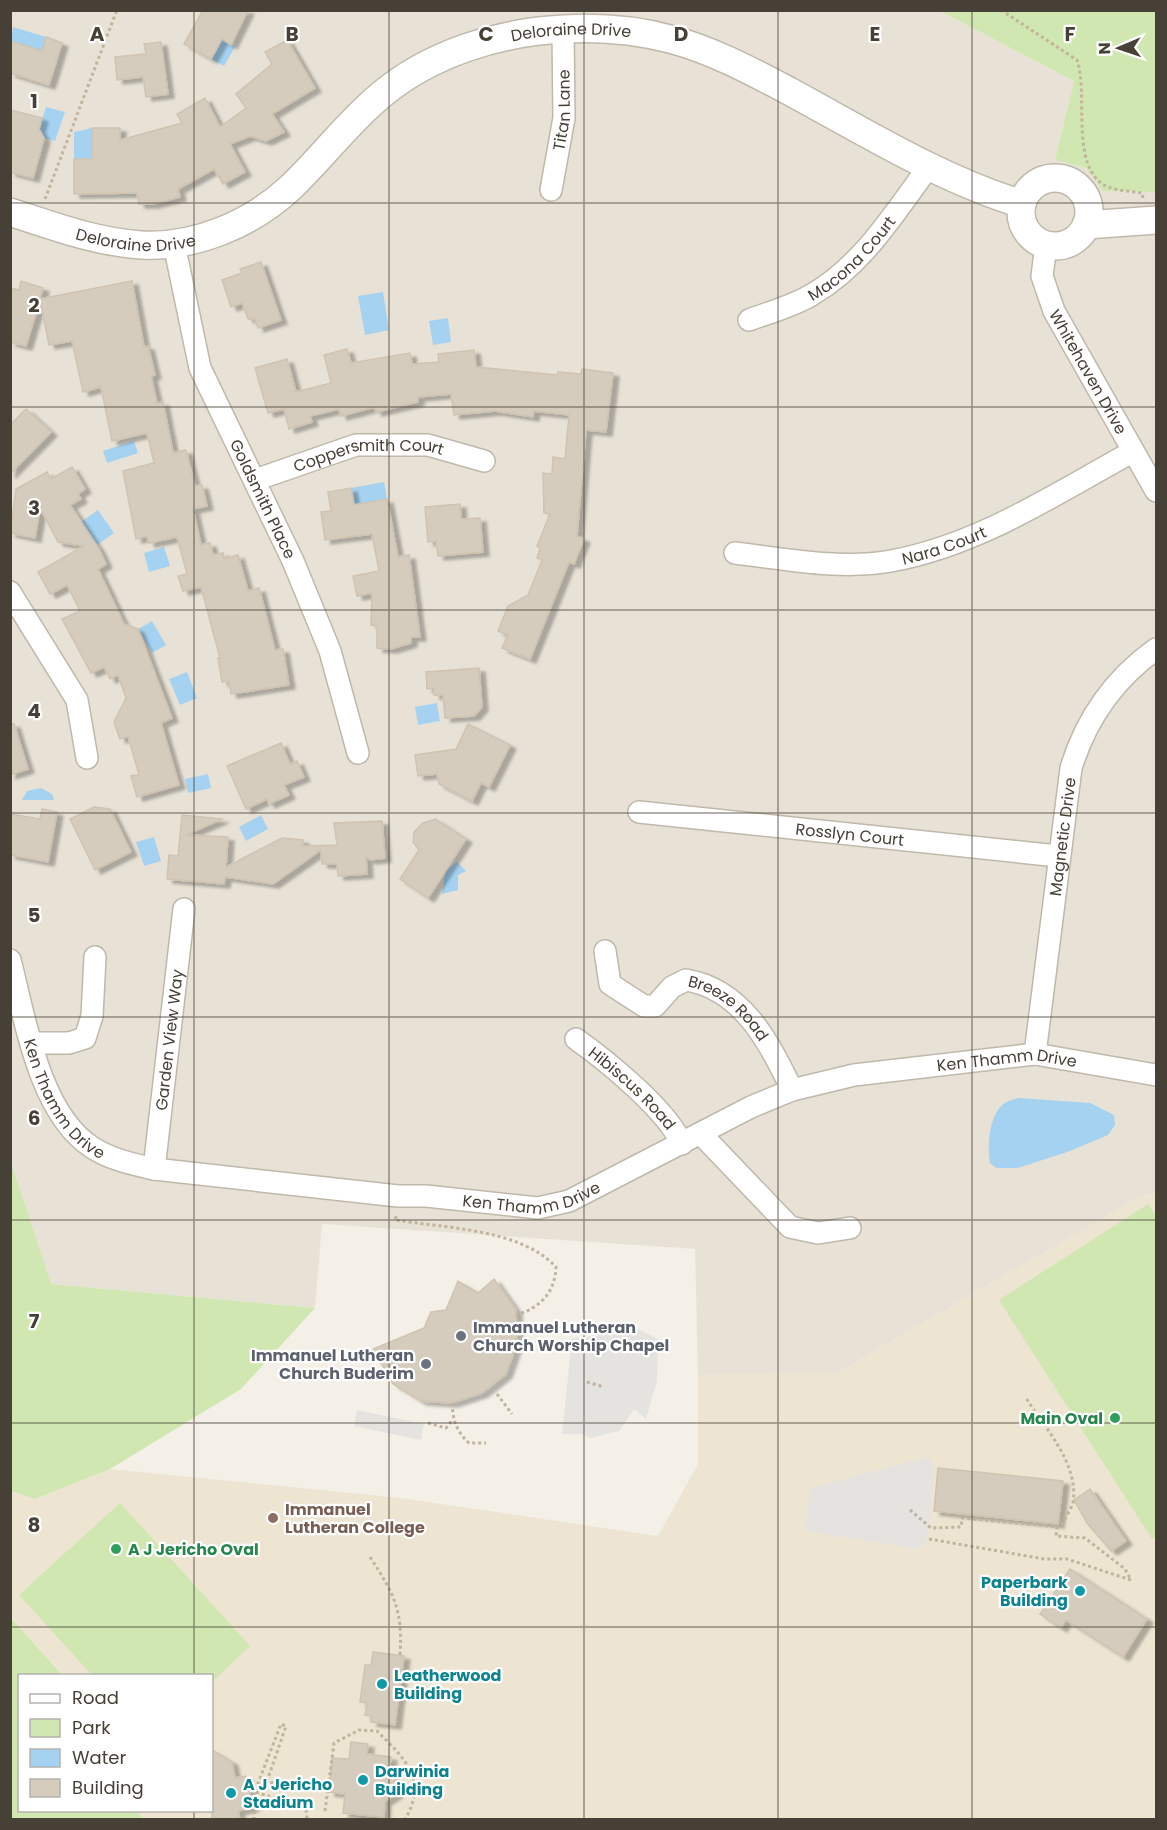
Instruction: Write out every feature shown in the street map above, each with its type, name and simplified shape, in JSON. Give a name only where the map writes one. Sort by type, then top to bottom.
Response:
[{"type":"street","name":"Deloraine Drive","points":[[10,212],[101,240],[142,245],[174,244],[212,235],[250,218],[290,188],[347,125],[383,93],[426,65],[484,42],[512,34],[563,29],[617,29],[671,39],[736,64],[976,190],[1022,204]]},
{"type":"street","name":"Titan Lane","points":[[551,190],[564,118],[563,29]]},
{"type":"street","name":"Macona Court","points":[[749,320],[812,295],[844,272],[873,242],[930,165]]},
{"type":"street","points":[[1043,180],[1065,180],[1075,184],[1087,203],[1086,225],[1074,240],[1056,246],[1046,245],[1029,234],[1023,225],[1022,204],[1033,186],[1043,180]]},
{"type":"street","points":[[1086,225],[1152,220]]},
{"type":"street","name":"Goldsmith Place","points":[[174,244],[200,368],[255,480],[330,651],[358,753]]},
{"type":"street","name":"Whitehaven Drive","points":[[1046,245],[1042,276],[1054,311],[1156,491]]},
{"type":"street","name":"Coppersmith Court","points":[[255,480],[356,445],[428,445],[484,461]]},
{"type":"street","name":"Nara Court","points":[[735,553],[818,563],[889,561],[989,531],[1132,452]]},
{"type":"street","points":[[10,592],[77,700],[87,758]]},
{"type":"street","name":"Magnetic Drive","points":[[1035,1054],[1058,856],[1071,768],[1080,740],[1106,695],[1156,649]]},
{"type":"street","name":"Rosslyn Court","points":[[639,812],[1058,856]]},
{"type":"street","name":"Garden View Way","points":[[154,1169],[184,909]]},
{"type":"street","name":"Breeze Road","points":[[605,951],[610,984],[644,1006],[655,1006],[672,987],[686,980],[719,990],[745,1013],[766,1037],[792,1090]]},
{"type":"street","points":[[31,1043],[69,1043],[85,1038],[92,1016],[95,957]]},
{"type":"street","name":"Ken Thamm Drive","points":[[10,960],[31,1043],[51,1095],[70,1128],[92,1148],[115,1160],[154,1169],[398,1196],[426,1196],[538,1208],[569,1201],[751,1107],[792,1090],[854,1075],[1035,1054],[1156,1075]]},
{"type":"street","name":"Hibiscus Road","points":[[576,1039],[598,1054],[669,1123],[682,1144]]},
{"type":"street","points":[[701,1134],[790,1227],[818,1233],[850,1228]]},
{"type":"path","points":[[38,221],[117,10]]},
{"type":"path","points":[[1001,10],[1077,60],[1082,74],[1085,159],[1096,179],[1107,186],[1142,193],[1152,220]]},
{"type":"path","points":[[398,1196],[395,1220],[506,1238],[544,1255],[556,1267],[554,1288],[534,1308],[516,1315]]},
{"type":"path","points":[[587,1382],[604,1387]]},
{"type":"path","points":[[496,1394],[512,1414]]},
{"type":"path","points":[[910,1510],[931,1528],[961,1527],[962,1518],[1060,1527],[1072,1504],[1073,1482],[1063,1455],[1026,1398]]},
{"type":"path","points":[[452,1403],[453,1419],[459,1434],[468,1443],[486,1443]]},
{"type":"path","points":[[428,1424],[446,1428],[453,1419]]},
{"type":"path","points":[[929,1539],[1044,1559],[1067,1559],[1131,1580],[1125,1569],[1085,1538],[1056,1536],[1057,1526]]},
{"type":"path","points":[[370,1557],[393,1593],[402,1626],[400,1655]]},
{"type":"path","points":[[254,1820],[255,1791],[281,1724],[286,1726],[267,1780],[288,1788]]},
{"type":"path","points":[[325,1811],[334,1743],[359,1730],[376,1731],[396,1751],[414,1777],[415,1803],[405,1820]]},
{"type":"path","points":[[255,1791],[274,1798]]},
{"type":"path","points":[[300,1808],[306,1810],[307,1820]]},
{"type":"shaded area","points":[[10,11],[940,11],[1074,81],[1055,160],[1086,168],[1103,191],[1156,192],[1156,1196],[1143,1195],[837,1373],[698,1375],[695,1249],[322,1224],[315,1308],[51,1284],[10,1159]]},
{"type":"shaded area","name":"Immanuel Lutheran College","points":[[1143,1195],[1156,1196],[1156,1819],[142,1819],[139,1812],[213,1812],[213,1674],[61,1674],[11,1618],[10,1491],[35,1499],[110,1469],[401,1498],[658,1536],[698,1464],[698,1375],[837,1373]]},
{"type":"shaded area","points":[[612,1321],[627,1324],[658,1339],[657,1381],[646,1419],[634,1409],[619,1431],[591,1438],[581,1434],[562,1434],[572,1338],[587,1338]]},
{"type":"shaded area","points":[[357,1410],[424,1424],[421,1440],[354,1426]]},
{"type":"shaded area","points":[[924,1458],[930,1459],[934,1470],[928,1533],[925,1544],[918,1549],[805,1531],[810,1488]]},
{"type":"green space","points":[[940,11],[1156,11],[1156,192],[1103,191],[1086,168],[1055,160],[1074,81]]},
{"type":"green space","points":[[10,1159],[51,1284],[315,1308],[241,1389],[110,1469],[35,1499],[11,1491]]},
{"type":"green space","name":"Main Oval","points":[[1148,1204],[1156,1216],[1156,1536],[1152,1539],[999,1300]]},
{"type":"green space","name":"A J Jericho Oval","points":[[120,1503],[250,1646],[213,1681],[213,1674],[91,1674],[19,1595]]},
{"type":"green space","points":[[11,1618],[61,1674],[18,1674],[18,1812],[139,1812],[142,1819],[11,1819]]},
{"type":"water","points":[[13,27],[46,37],[42,51],[11,41]]},
{"type":"water","points":[[222,39],[235,47],[224,66],[211,59]]},
{"type":"water","points":[[46,107],[65,112],[55,141],[44,138],[39,129]]},
{"type":"water","points":[[92,128],[92,159],[74,159],[74,132]]},
{"type":"water","points":[[383,292],[389,330],[365,335],[358,296]]},
{"type":"water","points":[[448,318],[451,342],[433,345],[429,321]]},
{"type":"water","points":[[134,441],[138,453],[107,463],[103,451]]},
{"type":"water","points":[[384,482],[387,499],[354,505],[351,488]]},
{"type":"water","points":[[98,510],[114,533],[97,545],[81,522]]},
{"type":"water","points":[[164,547],[170,566],[149,572],[144,553]]},
{"type":"water","points":[[152,621],[166,645],[152,653],[138,629]]},
{"type":"water","points":[[187,672],[197,698],[180,705],[169,679]]},
{"type":"water","points":[[437,703],[440,721],[418,725],[415,707]]},
{"type":"water","points":[[208,774],[211,788],[188,793],[185,779]]},
{"type":"water","points":[[41,788],[52,794],[54,800],[22,800],[27,791]]},
{"type":"water","points":[[261,815],[268,829],[246,841],[239,827]]},
{"type":"water","points":[[154,837],[161,861],[144,866],[136,842]]},
{"type":"water","points":[[457,862],[466,871],[458,875],[458,890],[442,894],[445,871]]},
{"type":"water","points":[[1019,1098],[1090,1103],[1114,1115],[1115,1125],[1108,1135],[1070,1151],[1018,1168],[996,1168],[990,1163],[989,1156],[992,1122],[995,1114],[1005,1103]]},
{"type":"building","points":[[203,10],[248,10],[231,45],[222,39],[211,59],[184,44]]},
{"type":"building","points":[[46,37],[62,43],[49,85],[10,73],[10,41],[42,51]]},
{"type":"building","points":[[287,40],[315,88],[272,114],[284,132],[266,141],[250,136],[230,144],[245,172],[223,184],[214,169],[178,189],[180,197],[153,204],[139,204],[137,193],[74,194],[74,159],[92,159],[92,128],[120,128],[120,140],[182,123],[177,114],[205,98],[220,127],[246,108],[236,94],[272,64],[265,52]]},
{"type":"building","points":[[161,42],[168,94],[146,97],[143,77],[117,80],[115,57],[146,54],[144,44]]},
{"type":"building","points":[[10,110],[42,118],[39,129],[44,138],[33,178],[10,172]]},
{"type":"building","points":[[261,262],[281,320],[258,328],[255,319],[248,319],[242,303],[231,307],[222,280],[242,273],[240,269]]},
{"type":"building","points":[[21,281],[43,288],[40,299],[132,281],[144,347],[148,346],[155,375],[151,376],[157,403],[163,402],[173,453],[186,450],[195,486],[202,485],[207,506],[193,509],[201,545],[210,543],[213,555],[223,553],[224,559],[238,555],[248,591],[259,588],[275,650],[283,649],[289,685],[231,694],[229,681],[222,682],[218,658],[220,658],[201,587],[183,591],[178,576],[187,574],[177,537],[149,543],[147,536],[136,539],[123,471],[154,463],[147,433],[112,441],[101,387],[83,392],[72,341],[49,345],[40,300],[26,346],[10,342],[10,288],[19,290]]},
{"type":"building","points":[[347,349],[351,363],[410,353],[412,364],[439,362],[438,354],[474,350],[476,367],[557,375],[558,372],[581,374],[582,369],[613,373],[606,432],[586,430],[577,536],[584,539],[574,564],[569,562],[530,659],[502,648],[508,635],[498,631],[508,606],[528,595],[542,560],[537,558],[540,548],[537,546],[550,514],[544,513],[543,473],[552,474],[553,457],[565,459],[569,415],[534,411],[533,417],[495,411],[454,415],[451,394],[418,397],[418,402],[376,412],[375,407],[341,416],[339,409],[310,416],[312,422],[289,429],[284,409],[268,413],[255,368],[287,359],[296,392],[331,383],[324,355]]},
{"type":"building","points":[[26,409],[51,432],[10,474],[10,425]]},
{"type":"building","points":[[72,467],[85,489],[78,494],[81,499],[70,505],[99,549],[106,564],[98,569],[124,624],[138,629],[172,718],[161,723],[179,785],[137,797],[131,776],[139,775],[128,736],[120,739],[114,722],[126,698],[118,675],[110,679],[104,667],[91,673],[62,619],[80,611],[67,585],[50,594],[38,572],[84,546],[58,542],[40,508],[35,538],[10,533],[16,489],[47,472],[51,479]]},
{"type":"building","points":[[351,488],[354,505],[387,499],[398,557],[409,555],[420,637],[411,637],[411,643],[391,649],[377,648],[377,626],[371,625],[372,593],[357,596],[353,576],[379,571],[372,534],[325,540],[321,512],[331,511],[328,492]]},
{"type":"building","points":[[460,504],[461,519],[480,518],[483,552],[438,556],[436,541],[428,542],[425,507]]},
{"type":"building","points":[[479,668],[482,707],[474,716],[445,718],[443,695],[434,695],[434,688],[427,689],[426,672]]},
{"type":"building","points":[[10,724],[14,724],[28,769],[10,775]]},
{"type":"building","points":[[468,724],[510,745],[489,787],[481,783],[472,801],[439,784],[437,774],[418,776],[415,755],[456,749]]},
{"type":"building","points":[[281,743],[290,764],[297,761],[304,777],[284,785],[289,795],[269,804],[267,799],[246,809],[227,766]]},
{"type":"building","points":[[94,807],[110,809],[131,852],[95,870],[70,819]]},
{"type":"building","points":[[42,809],[57,812],[48,862],[10,855],[10,814],[40,819]]},
{"type":"building","points":[[182,815],[222,819],[186,835],[228,837],[226,867],[282,838],[303,840],[303,846],[337,845],[334,823],[382,821],[385,858],[370,860],[366,857],[367,874],[338,876],[337,864],[322,864],[321,850],[273,884],[225,877],[224,884],[167,879],[169,855],[178,856]]},
{"type":"building","points":[[435,819],[466,839],[428,898],[400,879],[419,850],[413,842],[414,832],[423,823]]},
{"type":"building","name":"Immanuel Lutheran Church Worship Chapel","points":[[494,1279],[516,1310],[517,1343],[506,1374],[482,1393],[452,1403],[421,1401],[393,1384],[373,1349],[424,1328],[431,1312],[446,1310],[458,1281],[478,1293]]},
{"type":"building","points":[[938,1468],[1063,1481],[1058,1524],[934,1511]]},
{"type":"building","points":[[1090,1489],[1126,1541],[1111,1551],[1087,1523],[1074,1500]]},
{"type":"building","name":"Paperbark Building","points":[[1070,1569],[1147,1619],[1123,1657],[1066,1620],[1061,1628],[1040,1614]]},
{"type":"building","name":"Leatherwood Building","points":[[373,1652],[404,1656],[395,1725],[371,1722],[372,1716],[365,1715],[367,1703],[360,1702],[365,1665],[371,1665]]},
{"type":"building","name":"Darwinia Building","points":[[351,1742],[368,1744],[367,1754],[391,1757],[389,1773],[399,1787],[396,1794],[385,1801],[384,1817],[343,1813],[345,1794],[329,1792],[332,1758],[349,1759]]},
{"type":"building","name":"A J Jericho Stadium","points":[[213,1751],[232,1762],[235,1778],[246,1776],[253,1807],[238,1811],[240,1820],[212,1820]]},
{"type":"place","name":"Immanuel Lutheran Church Worship Chapel","points":[[461,1336]]},
{"type":"place","name":"Immanuel Lutheran Church Buderim","points":[[426,1364]]},
{"type":"place","name":"Main Oval","points":[[1115,1418]]},
{"type":"place","name":"Immanuel Lutheran College","points":[[273,1518]]},
{"type":"place","name":"A J Jericho Oval","points":[[116,1549]]},
{"type":"place","name":"Paperbark Building","points":[[1080,1591]]},
{"type":"place","name":"Leatherwood Building","points":[[382,1684]]},
{"type":"place","name":"Darwinia Building","points":[[363,1780]]},
{"type":"place","name":"A J Jericho Stadium","points":[[231,1793]]}]
